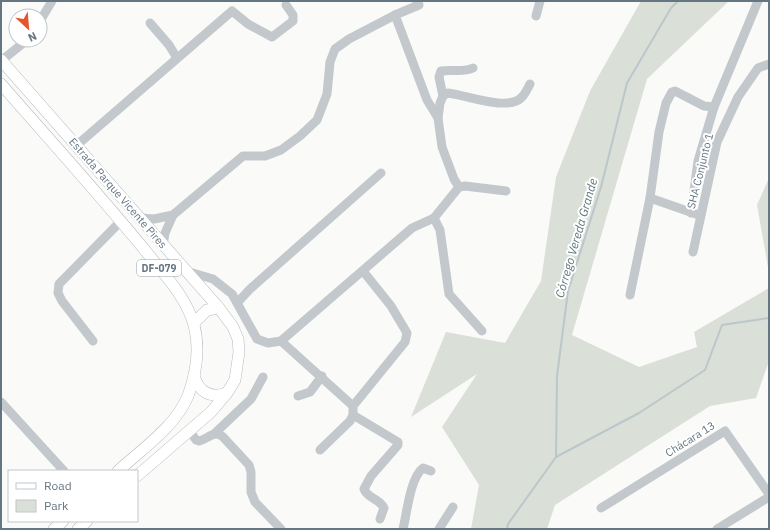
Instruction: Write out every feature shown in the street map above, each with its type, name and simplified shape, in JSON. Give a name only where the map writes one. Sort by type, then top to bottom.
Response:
[{"type":"main road","name":"Estrada Parque Vicente Pires","points":[[1,61],[219,308],[233,327],[238,339],[238,367],[235,380],[227,393],[211,412],[138,475]]},
{"type":"main road","name":"Estrada Parque Vicente Pires","points":[[1,84],[121,221],[175,289],[187,306],[194,323],[197,347],[194,375],[187,397],[172,420],[119,470]]},
{"type":"main road","points":[[194,323],[207,310],[219,308]]},
{"type":"main road","points":[[194,375],[196,382],[206,393],[220,395],[227,393]]},
{"type":"main road","points":[[54,529],[62,522]]},
{"type":"street","points":[[163,245],[165,233],[173,216],[243,156],[264,156],[281,150],[300,136],[316,120],[327,94],[330,62],[335,49],[349,39],[395,15],[419,5],[417,1]]},
{"type":"street","points":[[536,16],[540,1]]},
{"type":"street","points":[[691,212],[698,161],[714,106],[758,1]]},
{"type":"street","points":[[76,145],[232,11],[248,24],[272,37],[293,21],[294,15],[286,5]]},
{"type":"street","points":[[395,15],[427,100],[438,118]]},
{"type":"street","points":[[150,23],[177,58]]},
{"type":"street","points":[[1,61],[17,48]]},
{"type":"street","name":"SHA Conjunto 1","points":[[693,252],[717,142],[738,97],[758,68],[769,64]]},
{"type":"street","points":[[459,187],[454,179],[442,147],[438,118],[442,96],[439,77],[441,71],[467,71],[473,68]]},
{"type":"street","points":[[442,96],[448,93],[493,103],[513,103],[522,98],[530,84]]},
{"type":"street","points":[[630,296],[650,198],[659,132],[668,97],[675,91],[704,106],[714,106]]},
{"type":"street","points":[[238,302],[250,289],[381,173]]},
{"type":"street","points":[[186,271],[213,279],[232,294],[238,302],[257,339],[268,343],[281,341],[412,228],[434,218],[459,187],[465,186],[506,191]]},
{"type":"street","points":[[650,198],[701,216]]},
{"type":"street","points":[[141,218],[154,219],[173,216]]},
{"type":"street","points":[[434,218],[440,230],[450,294],[482,331]]},
{"type":"street","points":[[93,341],[62,301],[58,289],[59,284],[121,221]]},
{"type":"street","points":[[320,450],[350,421],[353,410],[405,342],[407,333],[391,306],[363,271]]},
{"type":"street","points":[[281,341],[322,376],[353,410],[398,442],[398,445],[371,476],[364,489],[365,492],[382,504],[384,508],[380,519]]},
{"type":"street","points":[[298,396],[310,392],[322,376]]},
{"type":"street","points":[[189,430],[196,440],[199,441],[214,434],[251,399],[262,377]]},
{"type":"street","points":[[1,402],[63,470]]},
{"type":"street","name":"Chácara 13","points":[[602,508],[726,431],[769,496],[717,529]]},
{"type":"street","points":[[214,434],[220,434],[224,437],[246,461],[252,472],[251,492],[255,502],[282,529]]},
{"type":"street","points":[[403,529],[413,484],[418,472],[422,468],[431,471]]},
{"type":"street","points":[[439,529],[452,507]]},
{"type":"green space","points":[[641,1],[729,1],[647,79],[572,335],[639,367],[697,347],[694,332],[769,288],[769,361],[756,398],[710,406],[555,505],[547,529],[471,529],[479,485],[442,427],[477,374],[411,417],[446,332],[505,343],[541,281],[556,177],[590,91]]},
{"type":"green space","points":[[769,178],[769,273],[757,205]]},
{"type":"waterway","name":"Córrego Vereda Grande","points":[[507,529],[508,524],[556,457],[557,376],[568,291],[601,187],[627,83],[671,8],[678,1]]},
{"type":"waterway","points":[[556,457],[639,413],[705,370],[722,325],[769,318]]}]
